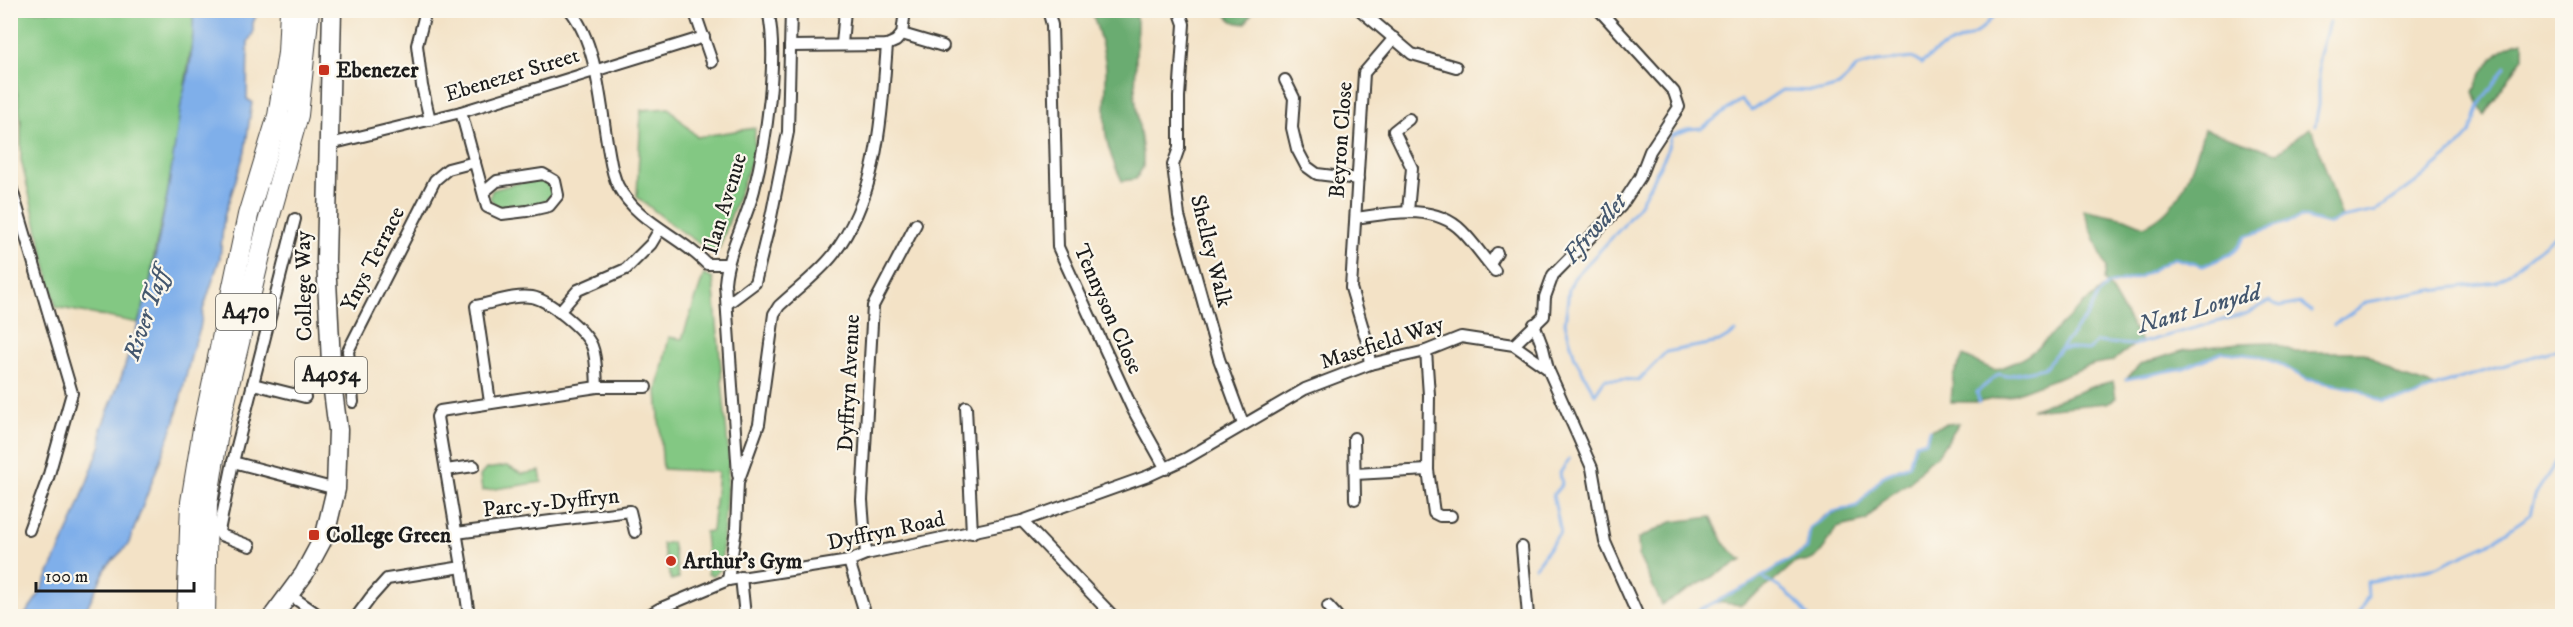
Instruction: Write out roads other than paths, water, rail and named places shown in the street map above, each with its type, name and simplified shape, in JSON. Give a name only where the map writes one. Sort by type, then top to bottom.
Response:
[{"type":"highway","name":"A470","points":[[187,616],[191,502],[203,429],[248,215],[278,116],[288,53],[290,10]]},
{"type":"highway","name":"A470","points":[[205,616],[207,504],[219,426],[267,226],[298,115],[309,10]]},
{"type":"main road","name":"A4054","points":[[330,144],[333,10]]},
{"type":"main road","name":"College Way","points":[[290,595],[325,535],[336,489],[338,429],[332,383],[326,271],[330,144]]},
{"type":"main road","name":"A4054","points":[[273,616],[290,595]]},
{"type":"street","points":[[426,10],[417,45],[422,86],[430,120]]},
{"type":"street","points":[[570,10],[579,22],[596,71],[611,165],[618,186],[638,213],[693,250],[707,264],[727,264]]},
{"type":"street","points":[[694,10],[712,63]]},
{"type":"street","name":"Ilan Avenue","points":[[738,482],[727,304],[727,264],[754,191],[763,145],[771,49],[768,10]]},
{"type":"street","points":[[727,304],[755,283],[758,272],[788,132],[791,10]]},
{"type":"street","points":[[842,44],[845,10]]},
{"type":"street","points":[[790,46],[887,45],[896,41],[902,34],[905,10]]},
{"type":"street","name":"Tennyson Close","points":[[1048,10],[1052,25],[1058,247],[1132,408],[1166,469]]},
{"type":"street","name":"Shelley Walk","points":[[1179,10],[1184,24],[1179,97],[1179,148],[1173,165],[1179,216],[1219,359],[1243,424]]},
{"type":"street","points":[[1360,10],[1412,54],[1456,67]]},
{"type":"street","points":[[1514,345],[1544,316],[1545,297],[1553,275],[1621,206],[1640,177],[1650,151],[1679,107],[1674,92],[1599,10]]},
{"type":"street","points":[[902,34],[943,46]]},
{"type":"street","name":"Ebenezer Street","points":[[330,144],[461,112],[704,37]]},
{"type":"street","name":"Beyron Close","points":[[1370,364],[1367,342],[1351,288],[1364,73],[1394,39]]},
{"type":"street","points":[[728,580],[738,482],[759,424],[774,314],[831,257],[842,242],[866,189],[880,135],[887,45]]},
{"type":"street","points":[[1285,80],[1294,98],[1292,128],[1297,149],[1306,166],[1317,174],[1358,179]]},
{"type":"street","points":[[461,112],[487,207],[502,214],[549,206],[558,195],[555,181],[543,174],[496,181],[484,192]]},
{"type":"street","points":[[1408,211],[1412,168],[1394,131],[1409,119]]},
{"type":"street","name":"Ynys Terrace","points":[[353,402],[348,351],[440,174],[448,169],[475,162]]},
{"type":"street","points":[[10,183],[72,393],[48,478],[29,530]]},
{"type":"street","points":[[1356,218],[1408,211],[1436,216],[1461,229],[1492,267],[1497,254]]},
{"type":"street","points":[[250,546],[219,533],[233,462],[295,219]]},
{"type":"street","name":"Dyffryn Avenue","points":[[866,554],[862,500],[873,306],[916,224]]},
{"type":"street","points":[[559,312],[578,290],[626,269],[651,244],[660,229]]},
{"type":"street","points":[[597,387],[592,346],[581,330],[559,312],[533,297],[476,306],[490,402],[597,387],[646,387]]},
{"type":"street","points":[[1534,324],[1548,369],[1592,468],[1605,542],[1638,616]]},
{"type":"street","name":"Masefield Way","points":[[1066,504],[1166,469],[1305,389],[1370,364],[1426,351],[1461,338],[1514,345],[1548,369]]},
{"type":"street","points":[[1426,351],[1429,395],[1428,470],[1434,513],[1440,516],[1451,516]]},
{"type":"street","points":[[253,384],[304,397]]},
{"type":"street","name":"Parc-y-Dyffryn","points":[[469,616],[437,417],[440,411],[490,402]]},
{"type":"street","points":[[966,407],[972,533]]},
{"type":"street","points":[[1354,438],[1355,499]]},
{"type":"street","points":[[233,462],[336,489]]},
{"type":"street","points":[[446,470],[474,465]]},
{"type":"street","points":[[1355,474],[1428,470]]},
{"type":"street","name":"Dyffryn Road","points":[[647,616],[728,580],[849,561],[866,554],[1022,521],[1066,504]]},
{"type":"street","name":"Parc-y-Dyffryn","points":[[456,533],[630,511],[635,532]]},
{"type":"street","points":[[1022,521],[1113,616]]},
{"type":"street","points":[[1522,547],[1528,616]]},
{"type":"street","points":[[849,561],[866,616]]},
{"type":"street","points":[[357,616],[387,579],[462,567]]},
{"type":"street","points":[[741,577],[745,616]]},
{"type":"street","points":[[290,595],[320,616]]},
{"type":"street","points":[[1328,606],[1337,616]]},
{"type":"water","name":"River Taff","points":[[193,11],[258,11],[253,23],[253,33],[248,42],[247,99],[252,102],[245,151],[224,217],[220,258],[203,310],[175,421],[128,545],[107,566],[83,616],[24,616],[40,593],[74,518],[101,444],[101,429],[122,375],[149,289],[168,191],[182,98],[190,66]]},
{"type":"waterway","name":"Ffrwdlet","points":[[1736,332],[1719,342],[1666,352],[1639,380],[1605,379],[1595,394],[1575,358],[1565,323],[1569,289],[1574,278],[1622,227],[1640,204],[1666,154],[1671,136],[1689,129],[1702,128],[1741,100],[1752,110],[1782,90],[1821,91],[1839,86],[1857,67],[1876,62],[1913,58],[1921,64],[1941,48],[1979,31],[1998,10]]},
{"type":"waterway","points":[[2315,125],[2319,105],[2319,58],[2329,22]]},
{"type":"waterway","points":[[1979,402],[1977,392],[1999,374],[2006,376],[2044,368],[2087,316],[2097,297],[2107,285],[2139,277],[2174,258],[2203,266],[2231,254],[2246,236],[2302,217],[2327,224],[2342,218],[2376,211],[2415,183],[2457,148],[2470,134],[2479,105],[2505,67]]},
{"type":"waterway","points":[[2334,325],[2367,302],[2433,290],[2497,282],[2562,230]]},
{"type":"waterway","name":"Nant Lonydd","points":[[2061,348],[2089,350],[2097,342],[2134,345],[2248,313],[2270,301],[2280,307],[2300,303],[2311,311]]},
{"type":"waterway","points":[[2126,379],[2184,368],[2223,352],[2258,356],[2280,364],[2306,379],[2358,389],[2382,402],[2415,397],[2439,385],[2562,348]]},
{"type":"waterway","points":[[1687,616],[1749,585],[1807,549],[1810,528],[1833,512],[1857,506],[1883,476],[1909,465],[1915,444],[1926,441],[1929,430]]},
{"type":"waterway","points":[[2357,616],[2368,596],[2367,582],[2436,567],[2488,544],[2530,515],[2535,495],[2562,453]]},
{"type":"waterway","name":"Ffrwdlet","points":[[1535,567],[1559,534],[1553,495],[1562,484],[1560,473],[1569,459]]},
{"type":"waterway","points":[[1761,577],[1788,594],[1808,616]]},
{"type":"place","name":"Ebenezer","points":[[324,70]]},
{"type":"place","name":"College Green","points":[[314,535]]},
{"type":"place","name":"Arthur's Gym","points":[[671,561]]}]
